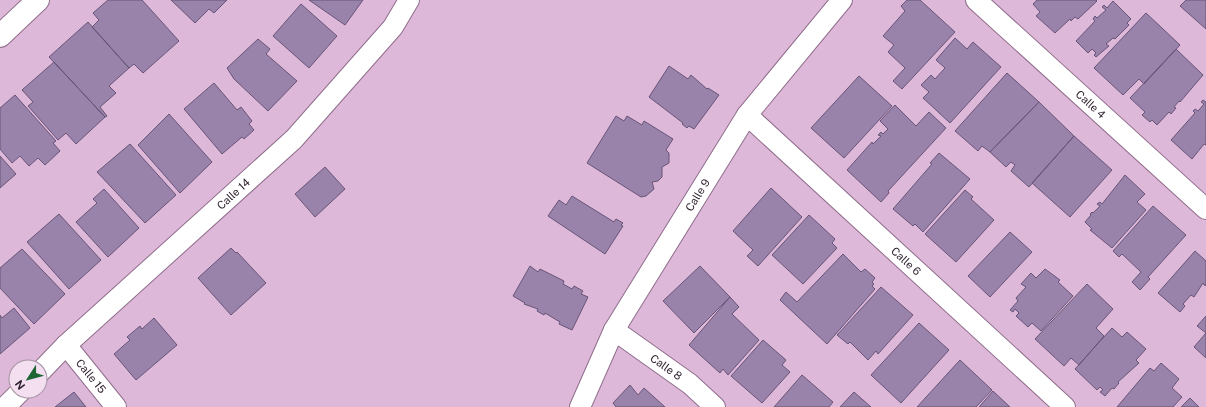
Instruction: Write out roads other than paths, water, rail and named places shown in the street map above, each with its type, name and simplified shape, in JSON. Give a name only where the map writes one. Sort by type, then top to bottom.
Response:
[{"type":"street","points":[[0,36],[38,0]]},
{"type":"street","name":"Calle 14","points":[[48,364],[294,139],[393,27],[409,0]]},
{"type":"street","name":"Calle 9","points":[[580,407],[614,330],[747,115],[842,0]]},
{"type":"street","name":"Calle 4","points":[[976,0],[1206,209]]},
{"type":"street","name":"Calle 6","points":[[747,115],[1065,407]]},
{"type":"street","name":"Calle 8","points":[[614,330],[690,384],[715,407]]},
{"type":"street","name":"Calle 15","points":[[66,346],[116,407]]},
{"type":"street","points":[[6,407],[14,399]]}]
